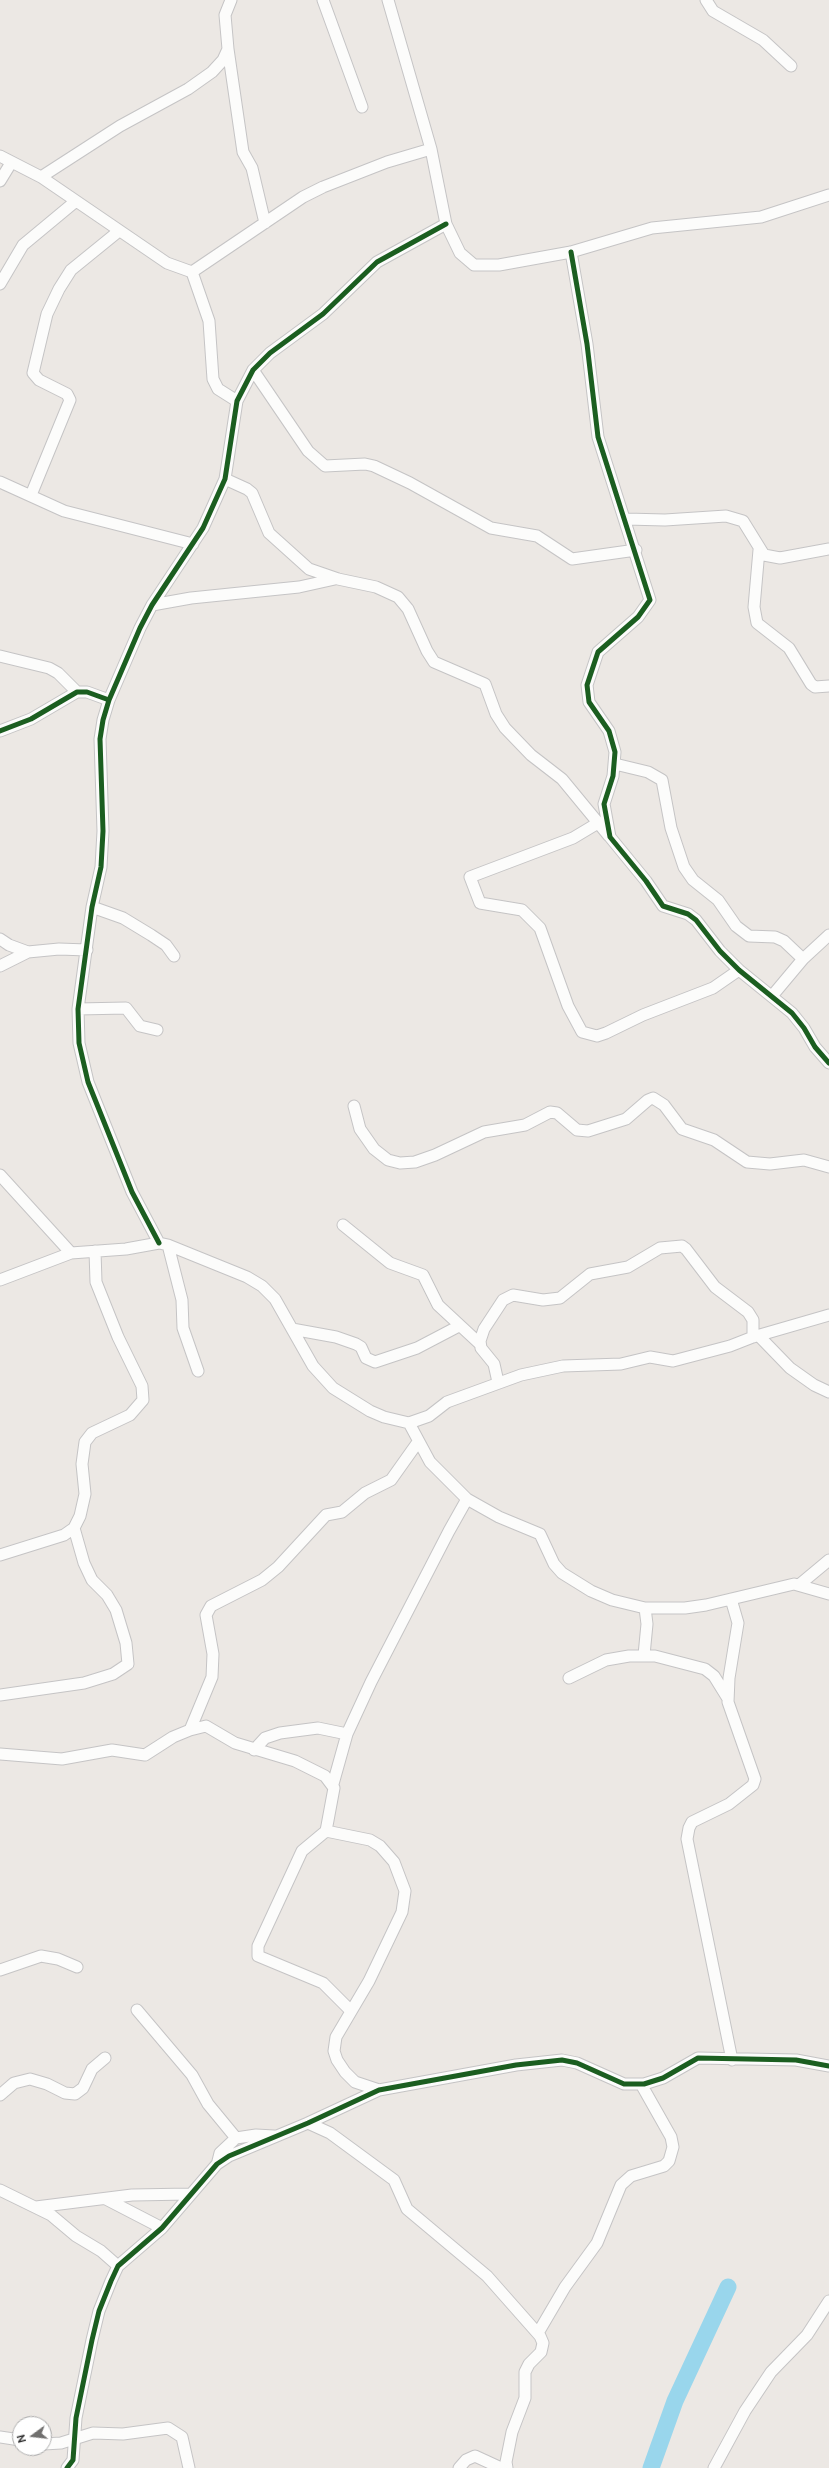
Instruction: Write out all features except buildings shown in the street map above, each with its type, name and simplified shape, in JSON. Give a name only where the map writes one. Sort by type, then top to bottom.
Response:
[{"type":"street","points":[[231,0],[225,15],[228,50],[243,152],[252,168],[265,223]]},
{"type":"street","points":[[323,0],[362,107]]},
{"type":"street","points":[[388,0],[431,149],[446,224],[460,253],[474,265],[499,265],[571,252],[652,228],[761,217],[829,195]]},
{"type":"street","points":[[706,0],[713,11],[759,37],[790,66]]},
{"type":"street","points":[[41,177],[120,126],[199,82],[219,65],[228,50]]},
{"type":"street","points":[[192,272],[303,197],[335,181],[431,149]]},
{"type":"street","points":[[0,156],[10,163],[41,177],[167,264],[192,272]]},
{"type":"street","points":[[0,181],[10,163]]},
{"type":"street","points":[[0,284],[23,244],[76,201]]},
{"type":"street","points":[[198,1371],[183,1328],[182,1300],[163,1244],[137,1205],[88,1082],[79,1043],[78,1010],[92,907],[101,867],[103,831],[100,740],[109,700],[140,628],[152,605],[193,544],[225,479],[237,401],[253,370],[270,353],[323,314],[377,262],[446,224]]},
{"type":"street","points":[[31,496],[70,400],[67,394],[39,380],[33,373],[47,314],[59,289],[71,270],[119,231]]},
{"type":"street","points":[[571,252],[587,344],[598,436],[636,550],[649,595],[648,605],[638,618],[598,652],[587,685],[589,702],[612,739],[615,764],[604,804],[610,837]]},
{"type":"street","points":[[192,272],[209,321],[213,379],[218,389],[237,401]]},
{"type":"street","points":[[253,370],[312,457],[325,466],[365,464],[374,466],[410,483],[491,528],[537,536],[572,559],[636,550]]},
{"type":"street","points":[[225,479],[247,489],[252,493],[264,525],[280,545],[293,554],[309,569],[338,579],[376,587],[398,597],[408,609],[426,652],[434,662],[485,684],[496,714],[506,728],[531,755],[562,779],[646,881],[663,906],[693,917],[739,970],[799,1020],[815,1047],[829,1063]]},
{"type":"street","points":[[0,482],[64,511],[193,544]]},
{"type":"street","points":[[626,519],[665,520],[726,516],[736,517],[743,521],[759,550],[764,556],[780,558],[829,549]]},
{"type":"street","points":[[759,550],[754,607],[757,623],[760,628],[789,648],[811,684],[815,687],[829,686]]},
{"type":"street","points":[[152,605],[192,598],[299,587],[338,579]]},
{"type":"street","points":[[0,656],[49,668],[58,673],[77,692]]},
{"type":"street","points":[[0,731],[31,718],[77,692],[87,692],[109,700]]},
{"type":"street","points":[[615,764],[648,772],[662,780],[671,828],[684,867],[693,880],[718,900],[736,926],[749,936],[775,937],[784,941],[803,959]]},
{"type":"street","points":[[598,823],[573,838],[470,877],[480,903],[522,910],[540,928],[568,1006],[582,1032],[590,1036],[606,1034],[643,1015],[713,988],[739,970]]},
{"type":"street","points":[[92,907],[123,918],[166,945],[174,956]]},
{"type":"street","points":[[772,996],[803,959],[829,935]]},
{"type":"street","points":[[0,939],[9,945],[28,952]]},
{"type":"street","points":[[0,966],[28,952],[59,949],[87,950]]},
{"type":"street","points":[[78,1010],[126,1008],[140,1026],[157,1030]]},
{"type":"street","points":[[354,1106],[360,1129],[374,1149],[388,1160],[400,1163],[415,1162],[435,1155],[484,1132],[526,1125],[550,1112],[557,1113],[577,1130],[588,1131],[626,1118],[648,1100],[653,1098],[664,1105],[682,1129],[714,1140],[747,1162],[770,1164],[804,1160],[829,1167]]},
{"type":"street","points":[[0,1175],[71,1253]]},
{"type":"street","points":[[344,1224],[385,1259],[423,1275],[438,1305],[480,1344],[494,1364],[498,1382]]},
{"type":"street","points":[[0,1280],[71,1253],[163,1244],[247,1277],[262,1286],[275,1299],[313,1366],[333,1388],[370,1411],[384,1417],[409,1423],[429,1416],[447,1402],[498,1382],[521,1375],[564,1366],[610,1366],[650,1357],[673,1361],[730,1346],[756,1336],[829,1314]]},
{"type":"street","points":[[480,1344],[484,1329],[494,1312],[503,1300],[511,1295],[543,1300],[560,1298],[593,1273],[628,1267],[654,1250],[676,1246],[686,1249],[715,1287],[748,1312],[753,1320],[756,1336],[782,1361],[814,1385],[829,1392]]},
{"type":"street","points":[[0,1555],[64,1535],[74,1528],[80,1516],[86,1489],[82,1464],[85,1442],[92,1434],[130,1414],[143,1400],[144,1395],[142,1386],[118,1337],[96,1282],[95,1251]]},
{"type":"street","points":[[292,1329],[336,1337],[356,1344],[361,1347],[366,1358],[375,1362],[417,1348],[459,1326]]},
{"type":"street","points":[[409,1423],[418,1442],[438,1471],[467,1499],[499,1517],[540,1534],[554,1564],[569,1579],[612,1600],[645,1608],[685,1608],[732,1600],[781,1586],[800,1585],[829,1594]]},
{"type":"street","points":[[190,1730],[212,1677],[213,1654],[206,1615],[211,1606],[262,1580],[283,1562],[326,1515],[342,1512],[365,1493],[391,1480],[418,1442]]},
{"type":"street","points":[[351,2011],[323,1983],[258,1956],[258,1946],[302,1851],[320,1838],[326,1831],[333,1800],[333,1784],[347,1734],[379,1666],[467,1499]]},
{"type":"street","points":[[0,1695],[84,1683],[113,1674],[128,1664],[126,1643],[116,1610],[107,1595],[92,1580],[84,1563],[74,1528]]},
{"type":"street","points":[[800,1585],[806,1577],[829,1560]]},
{"type":"street","points":[[727,1698],[738,1623],[732,1600]]},
{"type":"street","points":[[644,1655],[647,1634],[645,1608]]},
{"type":"street","points":[[569,1678],[602,1661],[644,1655],[665,1658],[705,1669],[717,1679],[727,1698],[753,1772],[754,1785],[729,1804],[692,1822],[688,1828],[687,1839],[732,2060]]},
{"type":"street","points":[[0,1754],[62,1759],[112,1750],[145,1755],[173,1737],[190,1730],[208,1727],[236,1743],[254,1750],[299,1762],[325,1776],[333,1784]]},
{"type":"street","points":[[254,1750],[265,1738],[280,1733],[318,1728],[347,1734]]},
{"type":"street","points":[[326,1831],[370,1840],[380,1846],[394,1862],[405,1891],[402,1912],[336,2037],[334,2051],[337,2060],[355,2082],[379,2090]]},
{"type":"street","points":[[0,1970],[41,1956],[58,1958],[77,1967]]},
{"type":"street","points":[[137,2010],[192,2075],[208,2104],[236,2138]]},
{"type":"street","points":[[0,2095],[14,2083],[30,2079],[47,2084],[65,2093],[75,2094],[83,2088],[92,2068],[104,2058]]},
{"type":"street","points":[[67,2468],[73,2460],[76,2439],[76,2418],[99,2311],[118,2266],[162,2228],[217,2164],[228,2156],[308,2123],[379,2090],[510,2066],[562,2060],[588,2066],[624,2084],[641,2084],[663,2078],[698,2058],[732,2060],[796,2060],[829,2066]]},
{"type":"street","points":[[538,2333],[565,2288],[597,2243],[621,2185],[631,2176],[664,2166],[670,2161],[673,2147],[671,2137],[641,2084]]},
{"type":"street","points":[[308,2123],[330,2133],[394,2180],[407,2209],[487,2276],[516,2312],[538,2333],[542,2340],[543,2347],[526,2368],[525,2398],[512,2432],[506,2462],[507,2468]]},
{"type":"street","points":[[217,2164],[220,2153],[236,2138],[256,2135],[276,2136]]},
{"type":"street","points":[[0,2190],[55,2218],[83,2241],[102,2251],[118,2266]]},
{"type":"street","points":[[36,2207],[132,2195],[190,2194]]},
{"type":"street","points":[[106,2199],[162,2228]]},
{"type":"street","points":[[714,2468],[745,2410],[771,2372],[807,2335],[829,2301]]},
{"type":"street","points":[[52,2443],[76,2439],[92,2433],[123,2434],[168,2428],[182,2437],[189,2468]]},
{"type":"street","points":[[0,2437],[12,2439]]},
{"type":"street","points":[[460,2468],[466,2460],[475,2456],[501,2468]]},
{"type":"waterway","points":[[651,2468],[675,2401],[728,2287]]},
{"type":"cycle path","points":[[159,1243],[132,1192],[88,1082],[79,1043],[78,1009],[92,907],[101,867],[103,831],[100,739],[103,720],[109,700],[140,628],[152,605],[203,528],[225,479],[237,401],[253,370],[270,353],[323,314],[377,262],[446,224]]},
{"type":"cycle path","points":[[571,252],[587,344],[598,437],[650,600],[638,617],[598,652],[587,685],[589,702],[609,731],[615,752],[613,776],[604,804],[610,837],[646,881],[663,906],[688,914],[696,920],[720,951],[739,970],[792,1013],[804,1028],[815,1047],[829,1063]]},
{"type":"cycle path","points":[[0,731],[31,719],[77,692],[87,692],[109,700]]},
{"type":"cycle path","points":[[67,2468],[73,2460],[76,2418],[99,2311],[118,2266],[162,2228],[217,2164],[229,2156],[308,2123],[379,2090],[516,2065],[562,2060],[577,2063],[624,2084],[644,2084],[663,2078],[698,2058],[796,2060],[829,2066]]}]
